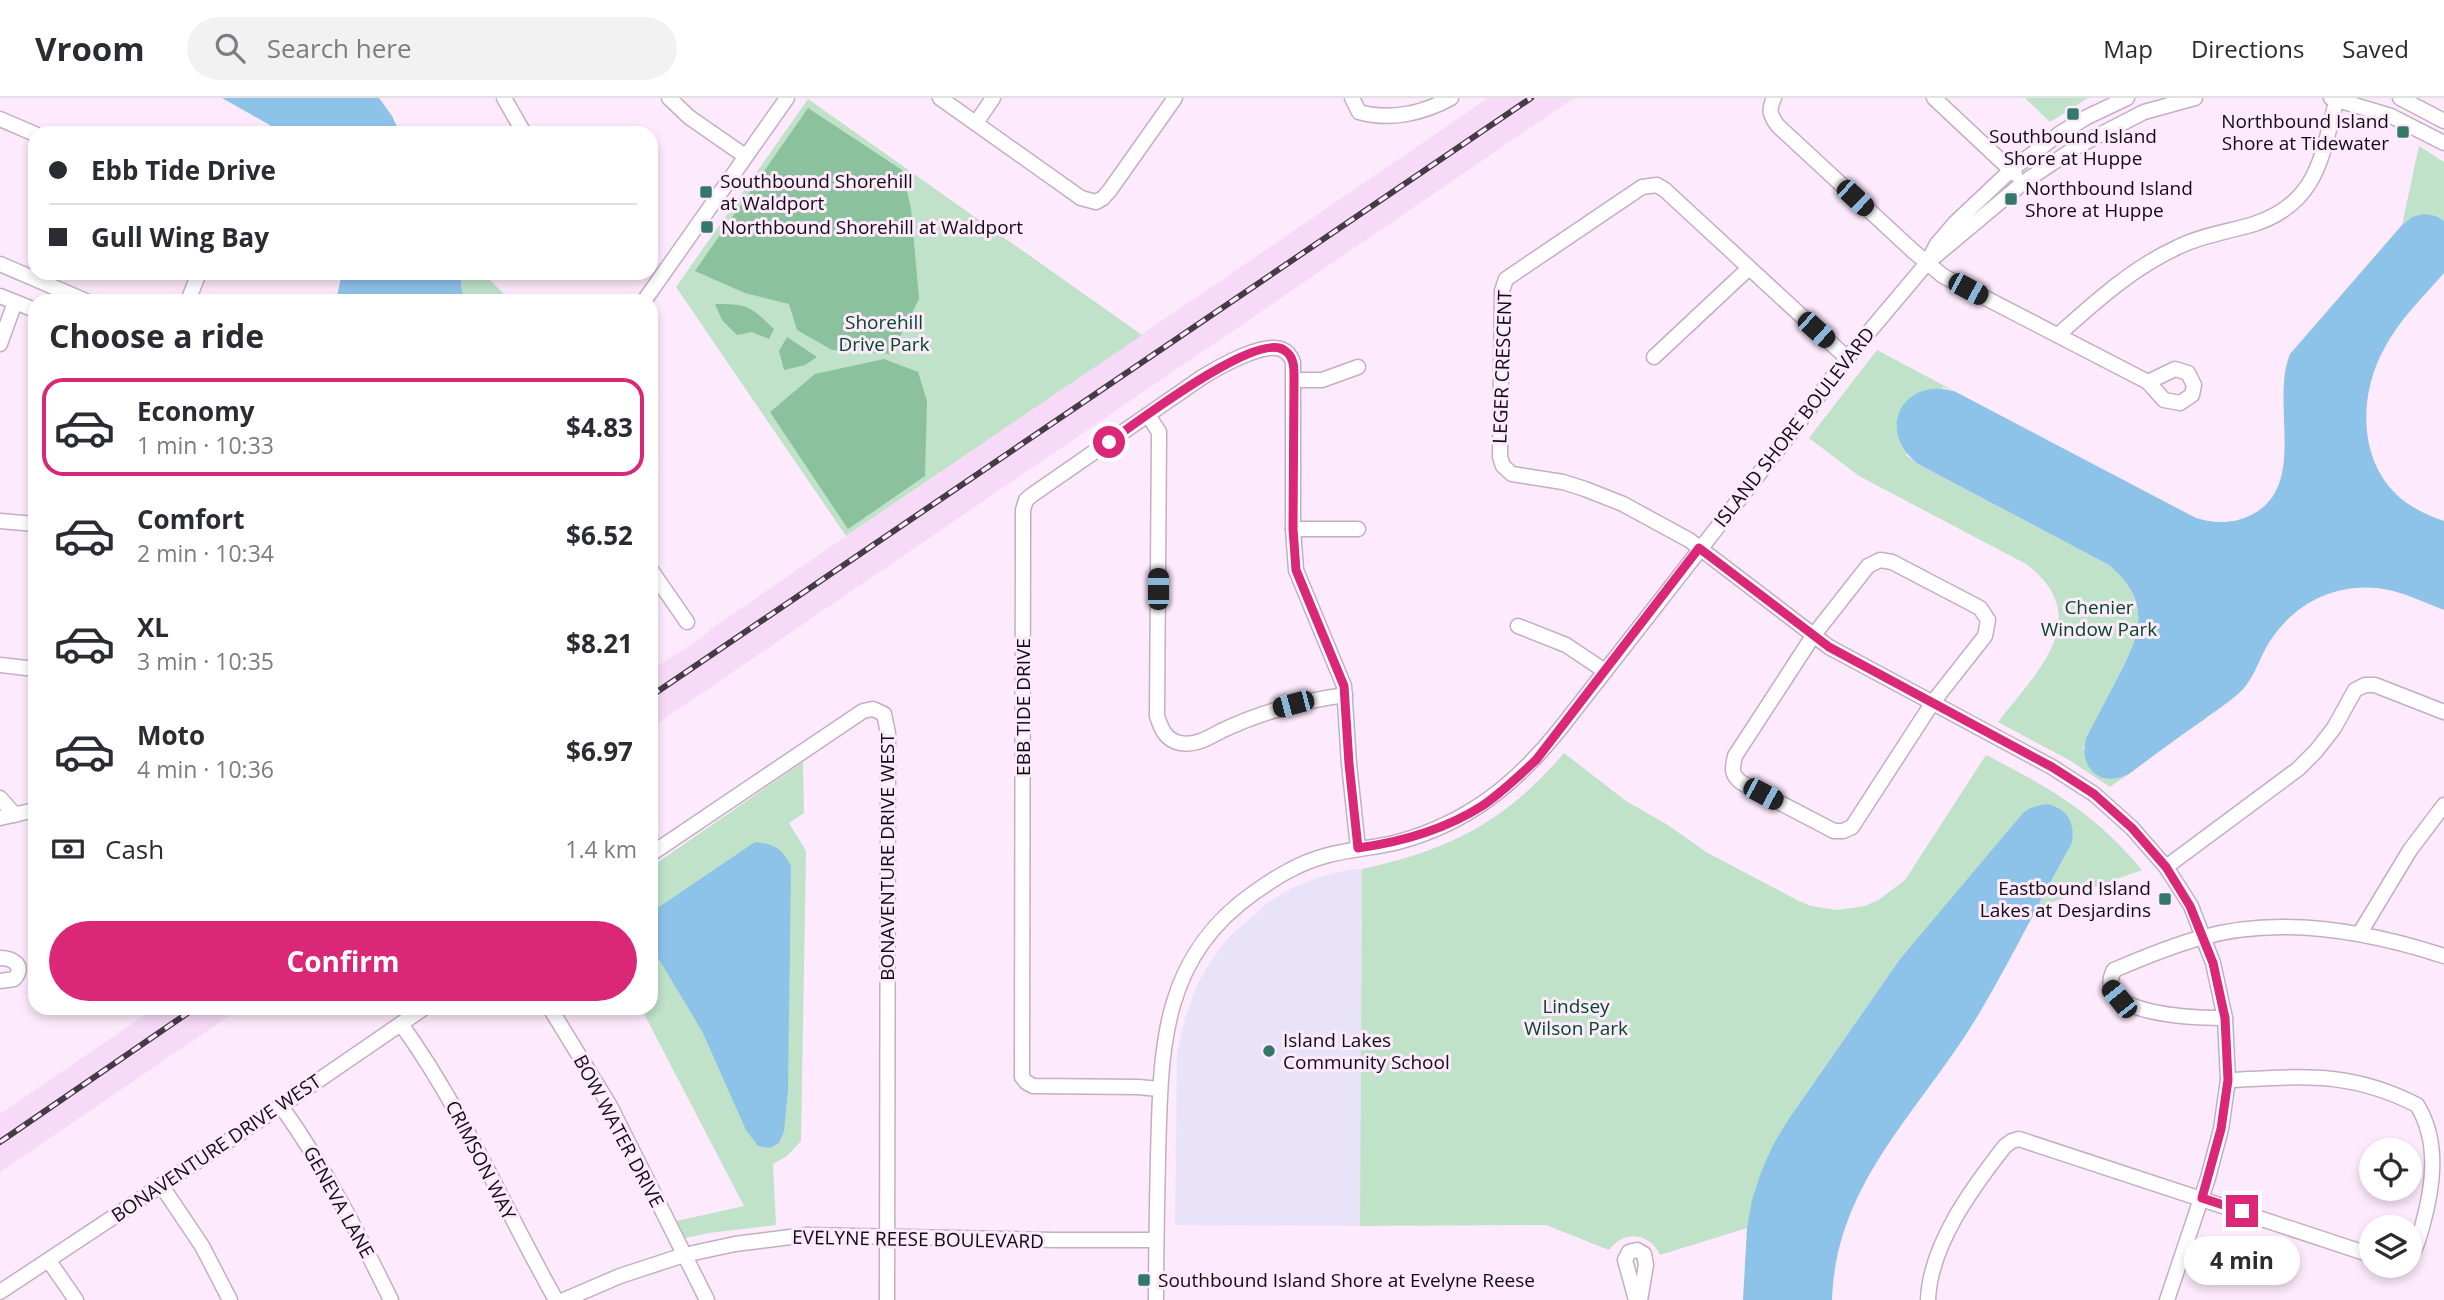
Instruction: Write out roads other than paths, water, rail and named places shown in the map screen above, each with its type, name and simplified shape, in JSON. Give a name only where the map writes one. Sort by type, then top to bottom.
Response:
[{"type":"street","points":[[504,98],[520,126]]},
{"type":"street","points":[[670,98],[690,117],[745,156]]},
{"type":"street","points":[[658,269],[787,98]]},
{"type":"street","points":[[940,98],[1081,198],[1096,202],[1110,190],[1175,98]]},
{"type":"street","points":[[976,123],[993,98]]},
{"type":"street","points":[[1352,98],[1359,112],[1405,114],[1427,110],[1451,98]]},
{"type":"street","points":[[1774,98],[1769,107],[1778,126],[1927,264],[1943,276],[2148,382]]},
{"type":"street","points":[[1934,98],[2024,183]]},
{"type":"street","name":"ISLAND SHORE BOULEVARD","points":[[1927,264],[1937,244],[1955,223],[2011,170],[2073,124],[2127,98]]},
{"type":"street","name":"ISLAND SHORE BOULEVARD","points":[[1156,1300],[1163,1048],[1171,1006],[1190,962],[1211,930],[1239,903],[1288,869],[1325,856],[1419,835],[1448,824],[1482,806],[1536,760],[1847,358],[1927,264],[2024,183],[2078,146],[2144,113],[2196,98]]},
{"type":"street","points":[[2057,335],[2148,262],[2195,238],[2268,219],[2284,209],[2303,192],[2316,174],[2326,147],[2335,98],[2392,116],[2444,143]]},
{"type":"street","points":[[2400,98],[2444,121]]},
{"type":"street","points":[[0,119],[28,131]]},
{"type":"street","name":"LEGER CRESCENT","points":[[1699,548],[1641,513],[1604,496],[1563,482],[1512,474],[1503,466],[1500,457],[1502,291],[1506,279],[1637,189],[1650,184],[1665,190],[1847,358]]},
{"type":"street","points":[[0,264],[28,276]]},
{"type":"street","points":[[1654,357],[1748,269]]},
{"type":"street","points":[[37,280],[70,294]]},
{"type":"street","points":[[0,296],[28,307]]},
{"type":"street","points":[[0,344],[15,302]]},
{"type":"street","name":"EBB TIDE DRIVE","points":[[1160,1089],[1033,1086],[1022,1077],[1023,510],[1026,500],[1032,495],[1201,378],[1231,361],[1265,349],[1279,348],[1284,350],[1293,362],[1294,380]]},
{"type":"street","points":[[1358,368],[1322,380],[1294,380],[1293,529],[1296,570],[1300,584],[1341,677],[1345,695],[1358,848]]},
{"type":"street","points":[[1147,415],[1158,432],[1157,716],[1161,729],[1166,736],[1178,743],[1195,743],[1274,709],[1345,695]]},
{"type":"street","points":[[0,521],[28,523]]},
{"type":"street","points":[[1293,529],[1358,529]]},
{"type":"street","points":[[1699,548],[1813,636],[1876,674],[2052,767],[2094,794],[2132,828],[2166,867],[2190,906],[2213,963],[2225,1018],[2228,1080],[2221,1129],[2202,1198],[2167,1300]]},
{"type":"street","points":[[1880,560],[1892,562],[1980,608],[1988,620],[1985,636],[1933,702],[1852,827],[1843,831],[1826,828],[1742,783],[1735,778],[1732,770],[1735,756],[1813,636],[1868,566],[1880,560]]},
{"type":"street","points":[[658,580],[687,622]]},
{"type":"street","points":[[1518,626],[1566,645],[1605,671]]},
{"type":"street","points":[[0,665],[28,668]]},
{"type":"street","points":[[2166,867],[2298,769],[2334,729],[2356,690],[2365,685],[2375,685],[2444,712]]},
{"type":"street","name":"BONAVENTURE DRIVE WEST","points":[[658,850],[863,711],[873,709],[884,714],[888,733],[887,1236]]},
{"type":"street","points":[[0,798],[7,816],[28,812]]},
{"type":"street","points":[[2360,933],[2410,850],[2444,805]]},
{"type":"street","points":[[2225,1018],[2184,1018],[2161,1014],[2119,999],[2110,989],[2110,978],[2114,970],[2203,937],[2280,928],[2360,933],[2444,956]]},
{"type":"street","points":[[0,958],[10,958],[19,968],[14,979],[0,981]]},
{"type":"street","name":"BONAVENTURE DRIVE WEST","points":[[0,1292],[414,1015]]},
{"type":"street","name":"BOW WATER DRIVE","points":[[554,1015],[610,1106],[706,1300]]},
{"type":"street","name":"CRIMSON WAY","points":[[401,1024],[423,1054],[459,1114],[556,1300]]},
{"type":"street","points":[[2228,1080],[2274,1076],[2326,1077],[2366,1085],[2417,1105],[2428,1129],[2432,1180],[2422,1226]]},
{"type":"street","name":"GENEVA LANE","points":[[281,1106],[337,1192],[391,1300]]},
{"type":"street","points":[[1928,1300],[1931,1276],[1944,1238],[2000,1152],[2012,1141],[2019,1139],[2359,1251]]},
{"type":"street","points":[[161,1185],[202,1246],[230,1300]]},
{"type":"street","name":"EVELYNE REESE BOULEVARD","points":[[564,1300],[620,1276],[684,1255],[735,1244],[806,1235],[1156,1240]]},
{"type":"street","points":[[887,1236],[887,1300]]},
{"type":"street","points":[[48,1261],[76,1300]]},
{"type":"water","points":[[222,98],[379,98],[397,126],[271,126]]},
{"type":"water","points":[[2424,214],[2444,221],[2444,273],[2404,319],[2384,349],[2370,386],[2366,425],[2375,463],[2384,480],[2408,504],[2444,521],[2444,610],[2410,596],[2371,588],[2337,591],[2321,597],[2306,605],[2281,627],[2248,683],[2234,697],[2129,774],[2109,779],[2101,777],[2088,766],[2084,748],[2086,738],[2133,644],[2138,617],[2132,591],[2109,565],[1918,464],[1905,450],[1898,436],[1897,422],[1901,409],[1910,398],[1922,391],[1938,389],[1956,392],[2196,518],[2225,522],[2239,520],[2253,514],[2270,501],[2279,483],[2284,463],[2285,374],[2290,354],[2402,225],[2412,217]]},
{"type":"water","points":[[340,280],[461,280],[462,294],[338,294]]},
{"type":"water","points":[[2045,804],[2059,809],[2068,818],[2073,830],[2071,845],[1980,1012],[1886,1147],[1866,1182],[1849,1218],[1837,1257],[1832,1300],[1743,1300],[1747,1228],[1752,1200],[1773,1145],[1788,1120],[1900,959],[2023,813]]},
{"type":"water","points":[[755,842],[777,848],[791,866],[788,1090],[784,1131],[779,1143],[770,1148],[758,1146],[746,1130],[702,1031],[658,958],[659,907]]},
{"type":"railway","points":[[658,691],[1531,98]]},
{"type":"railway","points":[[0,1142],[185,1015]]},
{"type":"place","name":"Southbound Island Shore at Huppe","points":[[2073,114]]},
{"type":"place","name":"Northbound Island Shore at Tidewater","points":[[2403,132]]},
{"type":"place","name":"Southbound Shorehill at Waldport","points":[[706,192]]},
{"type":"place","name":"Northbound Island Shore at Huppe","points":[[2011,199]]},
{"type":"place","name":"Northbound Shorehill at Waldport","points":[[707,227]]},
{"type":"place","name":"Eastbound Island Lakes at Desjardins","points":[[2165,899]]},
{"type":"place","name":"Island Lakes Community School","points":[[1269,1051]]},
{"type":"place","name":"Southbound Island Shore at Evelyne Reese","points":[[1144,1280]]},
{"type":"park label","name":"Shorehill Drive Park","points":[[884,333]]},
{"type":"park label","name":"Chenier Window Park","points":[[2099,618]]},
{"type":"park label","name":"Lindsey Wilson Park","points":[[1576,1017]]}]
